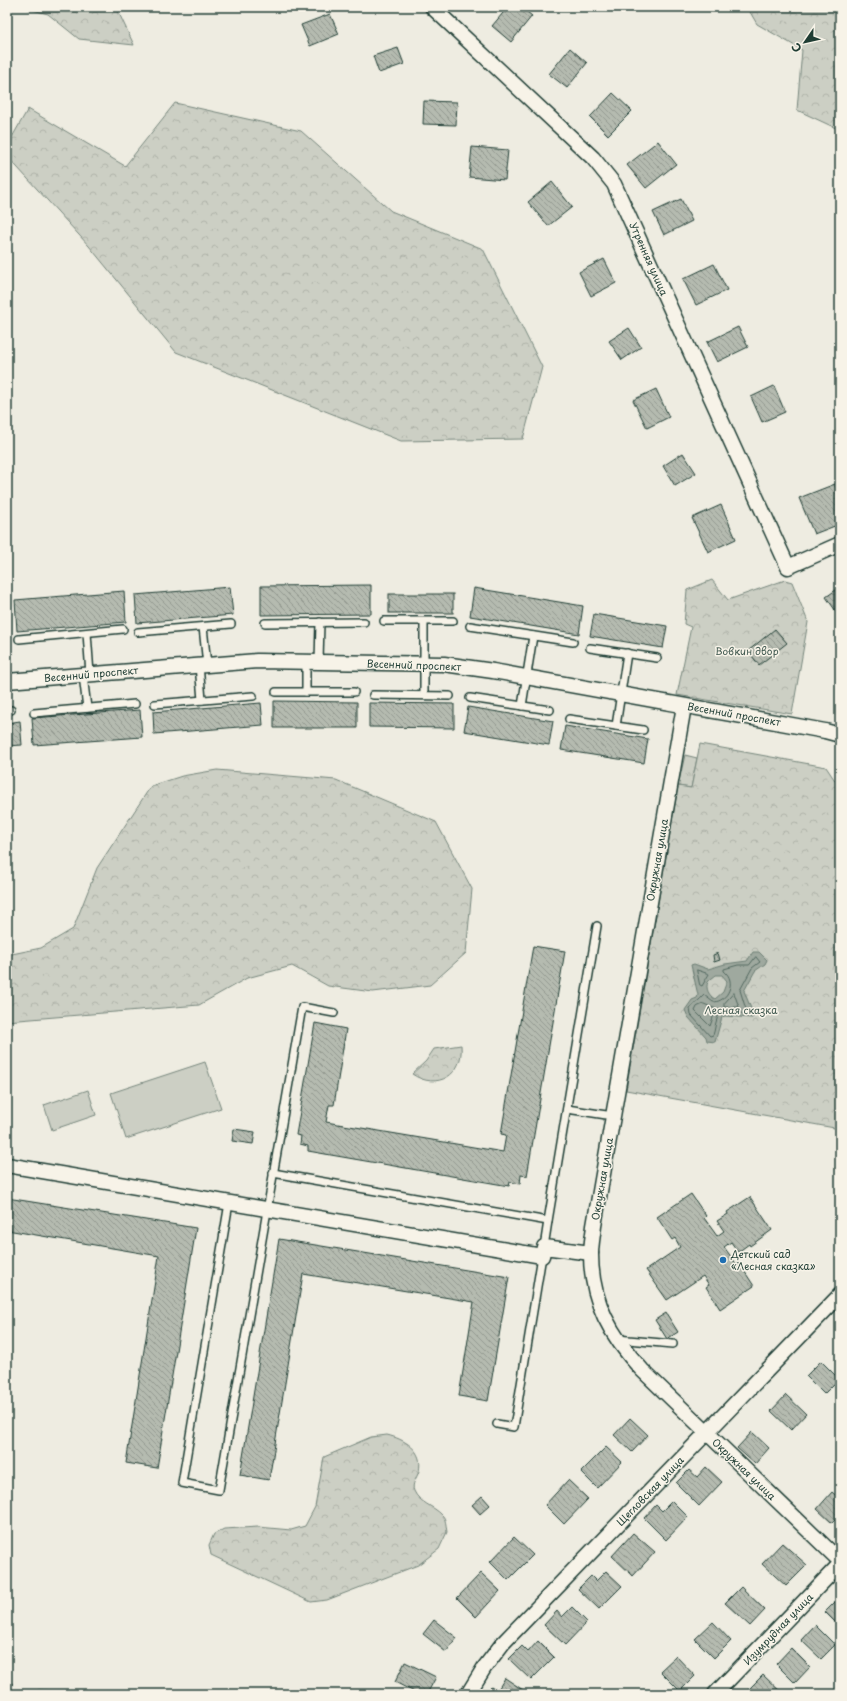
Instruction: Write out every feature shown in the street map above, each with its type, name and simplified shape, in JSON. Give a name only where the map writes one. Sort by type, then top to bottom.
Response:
[{"type":"street","name":"Утренняя улица","points":[[432,7],[593,158],[614,184],[788,567],[840,544]]},
{"type":"street","name":"Весенний проспект","points":[[7,681],[256,661],[458,665],[826,731],[840,736]]},
{"type":"street","name":"Окружная улица","points":[[684,706],[594,1226],[591,1253],[595,1290],[608,1326],[623,1348],[642,1370],[840,1563]]},
{"type":"street","points":[[7,1165],[267,1210],[543,1252],[591,1253]]},
{"type":"street","name":"Щегловская улица","points":[[468,1694],[484,1668],[503,1643],[840,1295]]},
{"type":"street","name":"Изумрудная улица","points":[[715,1694],[840,1563]]},
{"type":"lane","points":[[384,621],[453,621]]},
{"type":"lane","points":[[265,622],[364,622]]},
{"type":"lane","points":[[306,692],[320,622]]},
{"type":"lane","points":[[424,622],[424,695]]},
{"type":"lane","points":[[138,632],[231,624]]},
{"type":"lane","points":[[470,626],[573,642]]},
{"type":"lane","points":[[202,700],[203,627]]},
{"type":"lane","points":[[19,639],[122,629]]},
{"type":"lane","points":[[87,633],[87,708]]},
{"type":"lane","points":[[522,706],[533,636]]},
{"type":"lane","points":[[590,648],[658,658]]},
{"type":"lane","points":[[616,726],[627,653]]},
{"type":"lane","points":[[276,692],[354,692]]},
{"type":"lane","points":[[155,704],[254,696]]},
{"type":"lane","points":[[373,696],[450,696]]},
{"type":"lane","points":[[470,698],[550,710]]},
{"type":"lane","points":[[34,713],[135,704]]},
{"type":"lane","points":[[569,718],[643,730]]},
{"type":"lane","points":[[497,1424],[514,1427],[597,926]]},
{"type":"lane","points":[[229,1203],[182,1484],[219,1490],[302,1007],[334,1013]]},
{"type":"lane","points":[[567,1109],[613,1116]]},
{"type":"lane","points":[[273,1173],[548,1220]]},
{"type":"lane","points":[[617,1339],[673,1344]]},
{"type":"green space","points":[[21,7],[116,7],[134,45],[79,39],[48,14]]},
{"type":"green space","points":[[747,7],[840,7],[840,130],[797,110],[802,50],[757,24]]},
{"type":"green space","points":[[175,103],[301,131],[391,211],[483,249],[542,367],[523,439],[401,441],[176,352],[89,246],[7,156],[7,146],[28,109],[125,166]]},
{"type":"green space","name":"Вовкин двор","points":[[712,580],[728,600],[785,580],[792,582],[808,622],[792,714],[677,695],[691,627],[684,624],[687,590]]},
{"type":"green space","name":"Лесная сказка","points":[[700,744],[826,767],[840,788],[840,1129],[626,1090],[678,786],[691,788]]},
{"type":"green space","points":[[685,755],[697,758],[691,788],[678,786]]},
{"type":"green space","points":[[217,770],[336,780],[436,822],[472,889],[466,953],[430,985],[373,992],[328,986],[292,966],[247,978],[199,1005],[7,1021],[7,955],[41,948],[73,929],[97,868],[151,786],[182,776]]},
{"type":"green space","points":[[461,1045],[461,1056],[458,1065],[447,1077],[431,1081],[421,1079],[412,1074],[426,1061],[434,1049]]},
{"type":"green space","points":[[205,1062],[221,1108],[126,1139],[111,1093]]},
{"type":"green space","points":[[88,1090],[96,1115],[52,1130],[44,1105]]},
{"type":"green space","points":[[387,1435],[400,1439],[416,1451],[420,1464],[414,1483],[414,1491],[419,1499],[439,1512],[445,1520],[447,1532],[439,1549],[418,1565],[327,1600],[311,1602],[211,1555],[209,1545],[214,1534],[224,1529],[258,1527],[291,1530],[305,1526],[315,1507],[324,1457],[371,1437]]},
{"type":"water","points":[[753,952],[759,952],[767,960],[765,964],[755,971],[744,991],[754,1016],[752,1018],[722,1017],[715,1042],[707,1041],[706,1037],[688,1017],[685,1010],[692,1000],[697,998],[698,995],[691,965],[694,964],[708,969],[725,964],[747,961]],"holes":[[[716,975],[722,975],[727,981],[723,992],[715,999],[708,992],[707,984]]]},
{"type":"building","points":[[508,7],[521,7],[532,16],[511,42],[492,26]]},
{"type":"building","points":[[330,14],[339,34],[310,46],[301,25]]},
{"type":"building","points":[[398,48],[404,64],[379,73],[373,56]]},
{"type":"building","points":[[570,48],[587,63],[567,88],[549,74]]},
{"type":"building","points":[[613,93],[632,111],[608,135],[590,117]]},
{"type":"building","points":[[424,101],[457,102],[456,125],[423,124]]},
{"type":"building","points":[[658,141],[676,164],[646,188],[627,165]]},
{"type":"building","points":[[472,147],[508,150],[505,180],[469,177]]},
{"type":"building","points":[[552,182],[572,207],[548,226],[528,202]]},
{"type":"building","points":[[681,199],[692,221],[664,235],[653,212]]},
{"type":"building","points":[[604,259],[616,283],[591,296],[579,272]]},
{"type":"building","points":[[714,264],[727,290],[696,305],[683,279]]},
{"type":"building","points":[[738,327],[748,347],[717,362],[707,342]]},
{"type":"building","points":[[629,328],[641,347],[622,360],[609,341]]},
{"type":"building","points":[[774,386],[785,412],[762,422],[751,397]]},
{"type":"building","points":[[656,389],[669,417],[647,428],[633,400]]},
{"type":"building","points":[[683,453],[696,473],[675,486],[663,466]]},
{"type":"building","points":[[835,484],[840,497],[840,524],[814,534],[799,498]]},
{"type":"building","points":[[721,505],[736,539],[708,552],[692,518]]},
{"type":"building","points":[[371,585],[371,614],[261,615],[261,586]]},
{"type":"building","points":[[230,587],[233,615],[137,623],[135,595]]},
{"type":"building","points":[[840,587],[840,617],[826,597]]},
{"type":"building","points":[[474,588],[583,606],[579,634],[470,616]]},
{"type":"building","points":[[124,591],[126,622],[17,631],[15,600]]},
{"type":"building","points":[[389,594],[453,594],[453,613],[389,613]]},
{"type":"building","points":[[594,614],[667,626],[663,648],[590,636]]},
{"type":"building","points":[[775,629],[787,643],[759,665],[748,651]]},
{"type":"building","points":[[274,701],[357,702],[357,728],[274,728]]},
{"type":"building","points":[[261,703],[263,725],[154,734],[153,712]]},
{"type":"building","points":[[369,703],[454,704],[454,728],[369,727]]},
{"type":"building","points":[[468,707],[553,721],[549,745],[464,731]]},
{"type":"building","points":[[140,710],[142,737],[34,745],[32,718]]},
{"type":"building","points":[[20,721],[22,745],[7,746],[7,723]]},
{"type":"building","points":[[565,726],[648,739],[644,763],[561,750]]},
{"type":"building","points":[[533,946],[565,951],[527,1176],[521,1175],[520,1184],[510,1182],[509,1186],[308,1151],[308,1146],[300,1144],[301,1136],[296,1135],[315,1023],[346,1029],[334,1105],[329,1105],[326,1122],[503,1152],[506,1135],[501,1134]]},
{"type":"building","points":[[718,953],[720,960],[714,962],[713,955]]},
{"type":"building","points":[[234,1129],[255,1132],[253,1144],[232,1141]]},
{"type":"building","points":[[691,1194],[706,1216],[704,1218],[717,1236],[724,1231],[717,1221],[728,1214],[727,1212],[750,1197],[772,1230],[750,1246],[749,1244],[738,1252],[731,1242],[724,1247],[737,1265],[739,1263],[754,1286],[720,1309],[706,1287],[709,1285],[703,1276],[667,1300],[646,1270],[680,1247],[675,1238],[672,1240],[657,1217]]},
{"type":"building","points":[[7,1198],[196,1228],[157,1468],[126,1463],[159,1256],[7,1230]]},
{"type":"building","points":[[279,1239],[509,1277],[488,1401],[459,1396],[474,1302],[303,1274],[269,1480],[240,1475]]},
{"type":"building","points":[[666,1313],[678,1332],[667,1339],[655,1320]]},
{"type":"building","points":[[821,1361],[839,1379],[824,1394],[806,1376]]},
{"type":"building","points":[[786,1395],[806,1414],[791,1430],[771,1411]]},
{"type":"building","points":[[630,1418],[648,1435],[632,1452],[614,1435]]},
{"type":"building","points":[[752,1432],[769,1448],[755,1464],[737,1448]]},
{"type":"building","points":[[606,1447],[622,1462],[597,1488],[581,1472]]},
{"type":"building","points":[[706,1467],[722,1482],[699,1506],[676,1483],[689,1470],[697,1477]]},
{"type":"building","points":[[568,1480],[588,1499],[564,1524],[545,1505]]},
{"type":"building","points":[[832,1492],[840,1499],[840,1515],[832,1523],[817,1509]]},
{"type":"building","points":[[482,1496],[490,1505],[480,1514],[472,1505]]},
{"type":"building","points":[[672,1501],[688,1517],[666,1540],[644,1518],[656,1505],[662,1511]]},
{"type":"building","points":[[633,1533],[655,1552],[633,1576],[612,1556]]},
{"type":"building","points":[[514,1537],[533,1555],[508,1580],[490,1562]]},
{"type":"building","points":[[782,1543],[807,1565],[786,1586],[762,1564]]},
{"type":"building","points":[[606,1571],[622,1586],[599,1609],[578,1589],[591,1576],[596,1581]]},
{"type":"building","points":[[481,1573],[500,1591],[476,1617],[457,1598]]},
{"type":"building","points":[[741,1587],[765,1610],[750,1626],[725,1603]]},
{"type":"building","points":[[840,1597],[840,1627],[825,1612]]},
{"type":"building","points":[[572,1607],[587,1622],[565,1645],[544,1625],[557,1611],[562,1617]]},
{"type":"building","points":[[434,1620],[457,1638],[446,1652],[423,1634]]},
{"type":"building","points":[[713,1622],[731,1641],[714,1658],[695,1639]]},
{"type":"building","points":[[815,1625],[835,1645],[821,1659],[801,1640]]},
{"type":"building","points":[[538,1641],[554,1657],[531,1680],[509,1659],[522,1646],[528,1652]]},
{"type":"building","points":[[791,1648],[810,1667],[795,1683],[776,1664]]},
{"type":"building","points":[[676,1656],[695,1676],[680,1691],[660,1671]]},
{"type":"building","points":[[405,1662],[436,1677],[427,1694],[418,1694],[395,1682]]},
{"type":"building","points":[[763,1675],[783,1694],[752,1694],[748,1690]]},
{"type":"building","points":[[505,1678],[523,1690],[520,1694],[487,1694],[491,1687],[497,1691]]},
{"type":"building","points":[[7,1683],[12,1683],[11,1694],[7,1694]]},
{"type":"building","points":[[38,1690],[58,1691],[58,1694],[37,1694]]},
{"type":"place","name":"Детский сад «Лесная сказка»","points":[[723,1260]]}]
